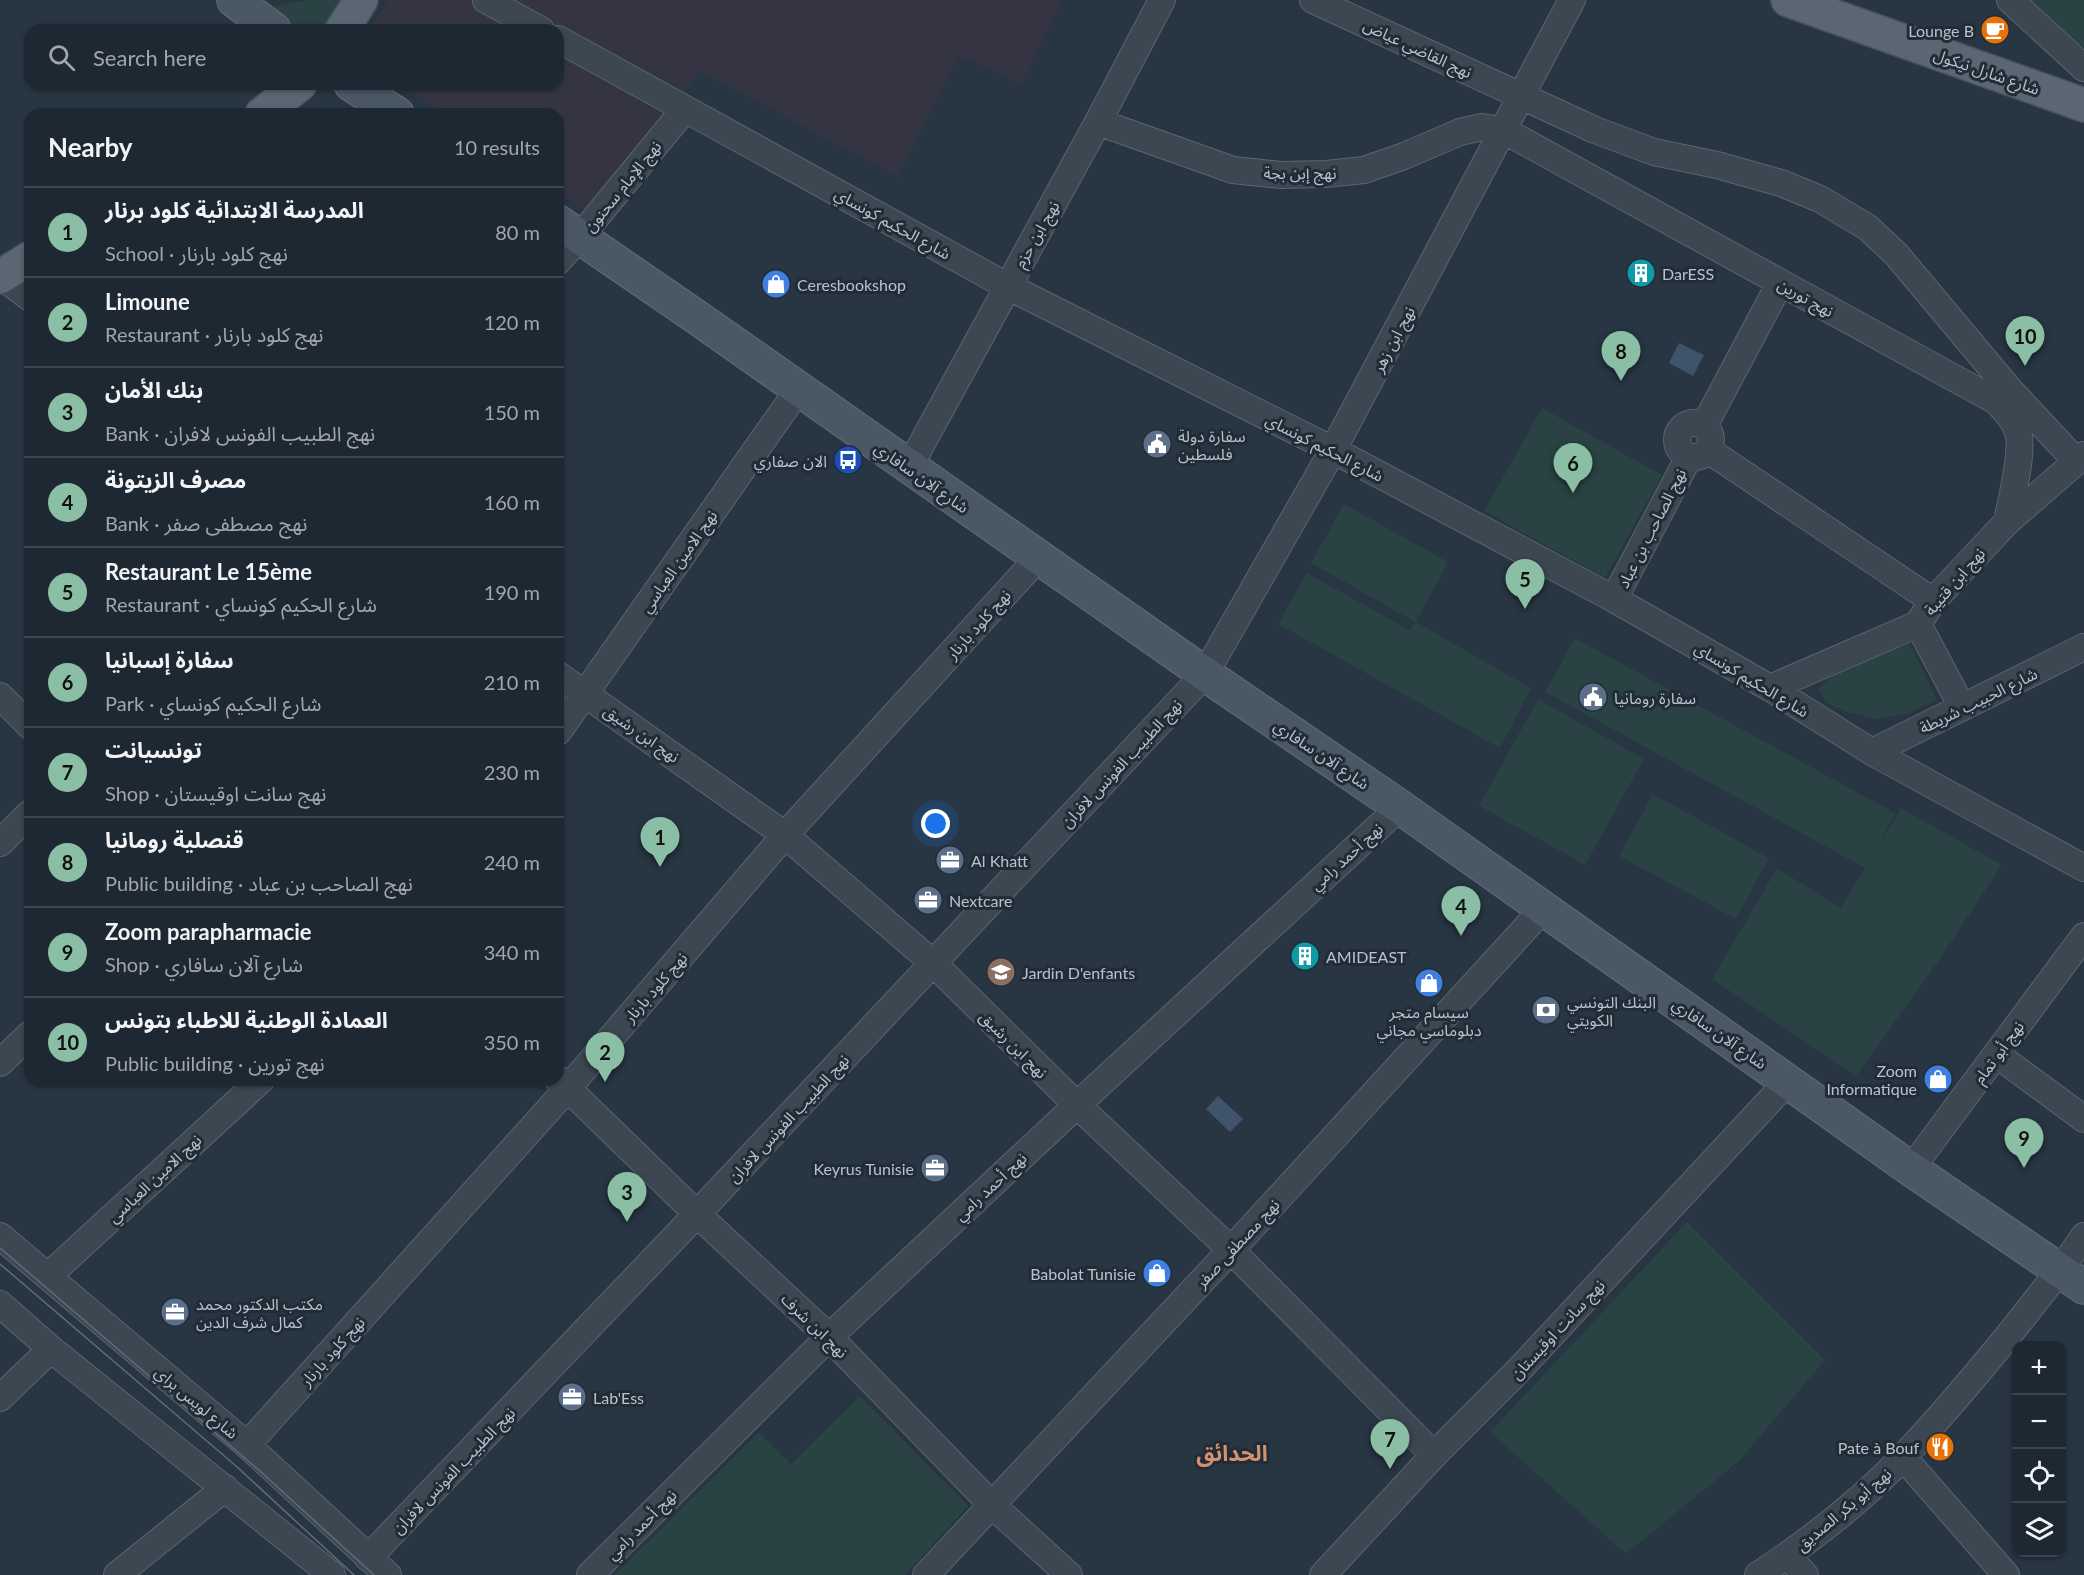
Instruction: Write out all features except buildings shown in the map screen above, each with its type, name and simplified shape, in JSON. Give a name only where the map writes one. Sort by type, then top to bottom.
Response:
[{"type":"main road","points":[[347,24],[361,0]]},
{"type":"main road","name":"شارع شارل نيكول","points":[[1797,1],[2084,105]]},
{"type":"main road","points":[[270,108],[292,90]]},
{"type":"main road","points":[[0,276],[24,262]]},
{"type":"street","points":[[234,0],[266,24]]},
{"type":"street","points":[[486,0],[530,24]]},
{"type":"street","name":"نهج ابن حزم","points":[[909,467],[1098,122],[1162,0]]},
{"type":"street","name":"نهج القاضي عياض","points":[[1313,0],[1522,97]]},
{"type":"street","name":"نهج ابن زهر","points":[[1205,674],[1334,450],[1572,0]]},
{"type":"street","points":[[2010,0],[2084,68]]},
{"type":"street","name":"شارع الحكيم كونساي","points":[[564,42],[1007,286],[1334,450],[1614,599],[1770,688],[1872,752],[2084,868]]},
{"type":"street","points":[[360,90],[388,108]]},
{"type":"street","points":[[379,90],[392,108]]},
{"type":"street","name":"نهج تورين","points":[[1522,97],[1654,152],[1718,165],[1781,183],[1820,199],[1867,227],[1896,254],[2002,395],[2019,434],[2019,451],[2007,522]]},
{"type":"street","name":"نهج الإمام سحنون","points":[[565,240],[685,109]]},
{"type":"street","name":"نهج إبن بجة","points":[[1098,122],[1233,170],[1281,175],[1364,170],[1460,132],[1482,127],[1503,130]]},
{"type":"street","name":"نهج تورين","points":[[1503,130],[1780,283],[2002,395],[2080,458]]},
{"type":"street","name":"شارع آلان سافاري","points":[[565,240],[695,316],[1205,674],[1544,908],[1911,1169],[2072,1279]]},
{"type":"street","points":[[0,276],[24,294]]},
{"type":"street","name":"نهج الصاحب بن عباد","points":[[1614,599],[1700,444],[1780,283]]},
{"type":"street","name":"نهج الامين العباسي","points":[[564,724],[798,390]]},
{"type":"street","points":[[1700,444],[1933,601]]},
{"type":"street","name":"نهج ابن قتيبة","points":[[1770,688],[1918,624],[1933,601],[2007,522],[2080,458]]},
{"type":"street","name":"نهج كلود بارنار","points":[[564,1083],[785,835],[1039,557]]},
{"type":"street","points":[[1918,624],[1962,707]]},
{"type":"street","name":"شارع الحبيب شريطة","points":[[1872,752],[2084,647]]},
{"type":"street","name":"نهج الطبيب الفونس لافران","points":[[369,1558],[697,1214],[1205,674]]},
{"type":"street","name":"نهج ابن رشيق","points":[[564,679],[785,835],[933,963],[1077,1105],[1231,1250],[1434,1455]]},
{"type":"street","points":[[0,696],[24,720]]},
{"type":"street","name":"نهج أحمد رامي","points":[[590,1575],[829,1337],[1400,807]]},
{"type":"street","points":[[0,843],[24,819]]},
{"type":"street","name":"نهج مصطفى صفر","points":[[926,1575],[1231,1250],[1544,908]]},
{"type":"street","name":"نهج أبو تمام","points":[[1911,1169],[2084,936]]},
{"type":"street","points":[[0,1063],[24,1040]]},
{"type":"street","points":[[1996,1054],[2084,1119]]},
{"type":"street","name":"نهج سانت اوقيستان","points":[[1323,1575],[1434,1455],[1516,1373],[1788,1081]]},
{"type":"street","name":"نهج ابن شرف","points":[[564,1085],[697,1214],[829,1337],[991,1504],[1069,1575]]},
{"type":"street","name":"نهج الامين العباسي","points":[[48,1276],[254,1086]]},
{"type":"street","name":"نهج كلود بارنار","points":[[247,1445],[561,1086]]},
{"type":"street","name":"شارع لويس براي","points":[[0,1236],[247,1445],[388,1575]]},
{"type":"street","name":"نهج أبو بكر الصديق","points":[[1758,1575],[1788,1556],[1848,1507],[1903,1457],[1984,1365],[2072,1279],[2084,1236]]},
{"type":"street","points":[[0,1304],[51,1349],[332,1575]]},
{"type":"street","points":[[0,1398],[51,1349]]},
{"type":"street","points":[[1903,1457],[2006,1575]]},
{"type":"street","points":[[117,1575],[225,1488]]},
{"type":"street","points":[[1788,1556],[1805,1575]]},
{"type":"shaded area","points":[[388,0],[1063,0],[1022,84],[959,56],[897,177],[701,71],[585,211],[564,196],[564,108],[435,108],[410,90],[564,90],[564,24],[373,23]]},
{"type":"shaded area","points":[[1679,343],[1704,355],[1693,376],[1669,363]]},
{"type":"shaded area","points":[[1218,1096],[1243,1119],[1230,1132],[1206,1109]]},
{"type":"green space","points":[[309,0],[343,0],[328,24],[277,24],[248,3],[276,6]]},
{"type":"green space","points":[[2021,0],[2084,0],[2084,46],[2075,46]]},
{"type":"green space","points":[[1542,408],[1662,475],[1605,578],[1484,511]]},
{"type":"green space","points":[[1344,504],[1448,562],[1416,622],[1531,688],[1500,748],[1278,624],[1307,573],[1410,630],[1415,622],[1311,563]]},
{"type":"green space","points":[[1575,638],[1895,813],[1880,844],[1901,808],[2002,865],[1937,963],[1856,1076],[1712,979],[1777,868],[1841,908],[1865,868],[1545,692]]},
{"type":"green space","points":[[1910,644],[1937,700],[1907,714],[1877,719],[1847,712],[1825,702],[1818,688],[1842,668]]},
{"type":"green space","points":[[1538,699],[1644,759],[1585,865],[1479,806]]},
{"type":"green space","points":[[1653,794],[1769,858],[1736,919],[1619,856]]},
{"type":"green space","points":[[1687,1222],[1825,1360],[1740,1460],[1626,1554],[1490,1432]]},
{"type":"green space","points":[[860,1396],[968,1506],[905,1575],[614,1575],[759,1432],[791,1464]]},
{"type":"tram line","points":[[0,1248],[261,1472],[374,1575]]},
{"type":"tram line","points":[[0,1264],[236,1466],[354,1575]]},
{"type":"place","name":"Lounge B","points":[[1995,30]]},
{"type":"place","name":"DarESS","points":[[1641,273]]},
{"type":"place","name":"Ceresbookshop","points":[[776,284]]},
{"type":"place","name":"العمادة الوطنية للاطباء بتونس","points":[[2025,366]]},
{"type":"place","name":"قنصلية رومانيا","points":[[1621,381]]},
{"type":"place","name":"سفارة دولة فلسطين","points":[[1157,444]]},
{"type":"place","name":"الان صفاري","points":[[848,460]]},
{"type":"place","name":"سفارة إسبانيا","points":[[1573,493]]},
{"type":"place","name":"Restaurant Le 15ème","points":[[1525,609]]},
{"type":"place","name":"سفارة رومانيا","points":[[1593,697]]},
{"type":"place","name":"Al Khatt","points":[[950,860]]},
{"type":"place","name":"المدرسة الابتدائية كلود برنار","points":[[660,867]]},
{"type":"place","name":"Nextcare","points":[[928,900]]},
{"type":"place","name":"مصرف الزيتونة","points":[[1461,936]]},
{"type":"place","name":"AMIDEAST","points":[[1305,956]]},
{"type":"place","name":"Jardin D'enfants","points":[[1001,972]]},
{"type":"place","name":"سيسام متجر دبلوماسي مجاني","points":[[1429,983]]},
{"type":"place","name":"البنك التونسي الكويتي","points":[[1546,1010]]},
{"type":"place","name":"Zoom Informatique","points":[[1938,1079]]},
{"type":"place","name":"Limoune","points":[[605,1082]]},
{"type":"place","name":"Keyrus Tunisie","points":[[935,1168]]},
{"type":"place","name":"Zoom parapharmacie","points":[[2024,1168]]},
{"type":"place","name":"بنك الأمان","points":[[627,1222]]},
{"type":"place","name":"Babolat Tunisie","points":[[1157,1273]]},
{"type":"place","name":"مكتب الدكتور محمد كمال شرف الدين","points":[[175,1312]]},
{"type":"place","name":"Lab'Ess","points":[[572,1397]]},
{"type":"place","name":"Pate à Bouf","points":[[1940,1447]]},
{"type":"place","name":"تونسيانت","points":[[1390,1469]]},
{"type":"district","name":"الحدائق","points":[[1232,1452]]}]
